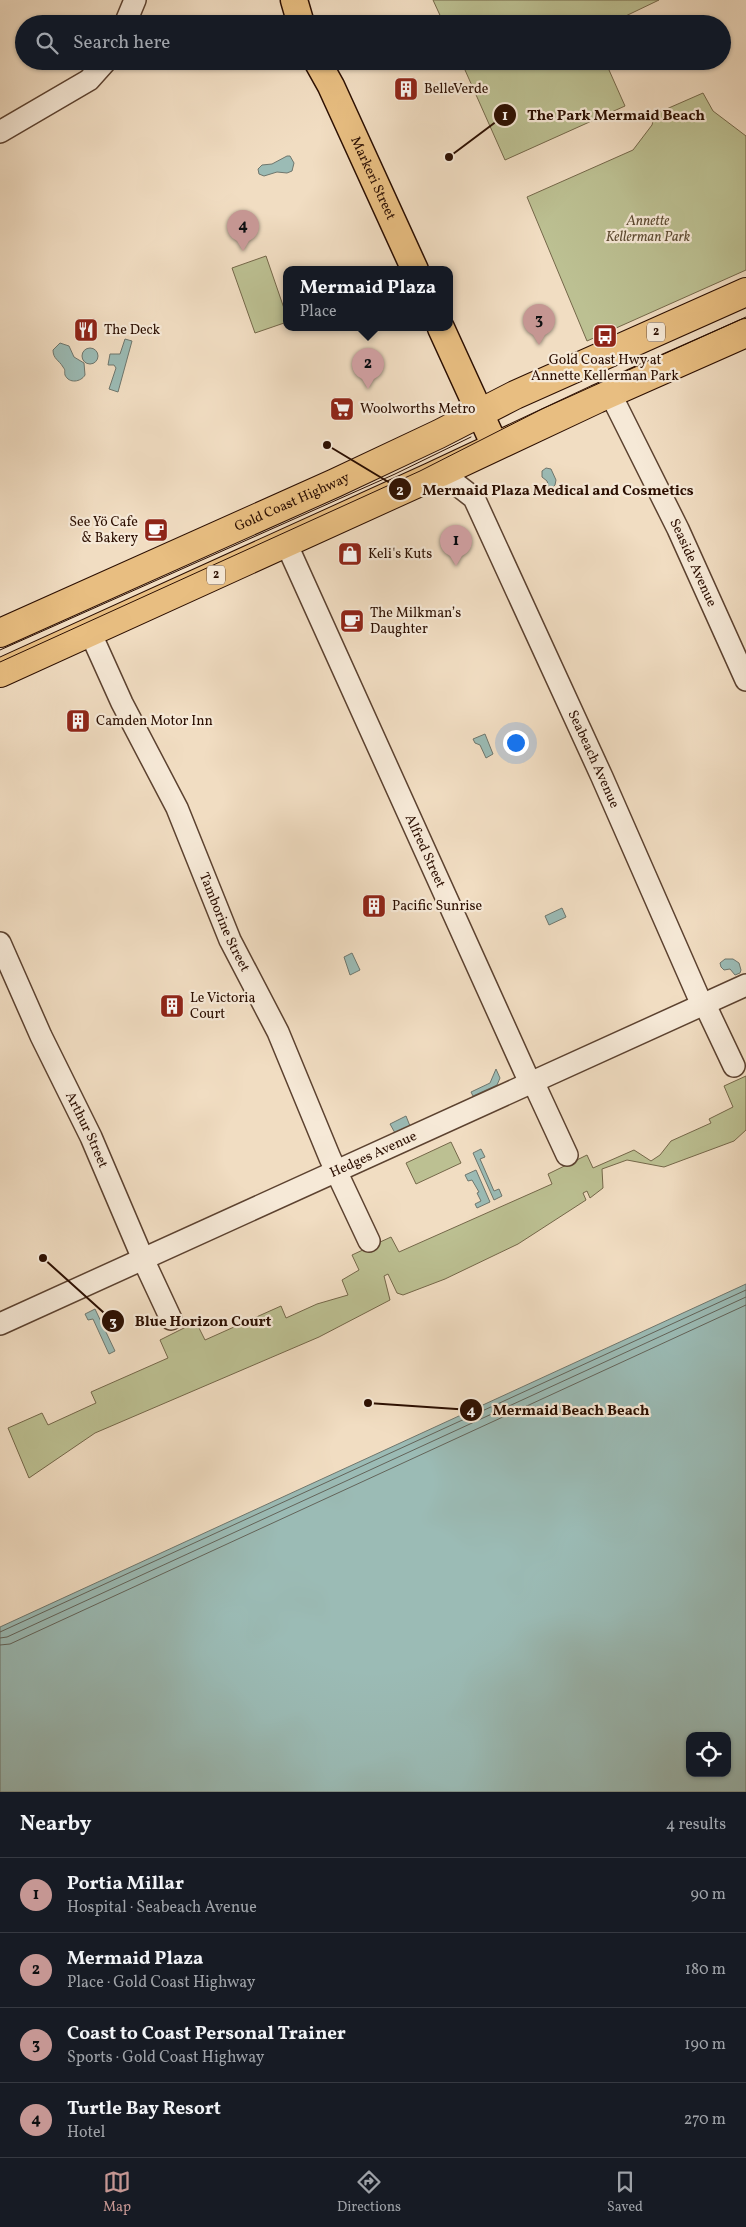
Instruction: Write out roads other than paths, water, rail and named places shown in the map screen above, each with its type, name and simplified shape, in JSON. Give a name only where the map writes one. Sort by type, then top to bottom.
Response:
[{"type":"highway","name":"Gold Coast Highway","points":[[0,633],[273,511],[439,434],[480,412],[746,292]]},
{"type":"highway","name":"2","points":[[0,673],[286,543],[610,392],[746,333]]},
{"type":"highway","points":[[439,434],[442,471]]},
{"type":"main road","points":[[294,0],[298,15]]},
{"type":"main road","points":[[310,0],[312,15]]},
{"type":"main road","name":"Markeri Street","points":[[322,70],[413,266]]},
{"type":"main road","name":"Markeri Street","points":[[326,70],[331,86]]},
{"type":"main road","points":[[442,331],[495,446]]},
{"type":"street","points":[[129,15],[135,0]]},
{"type":"street","points":[[0,132],[89,80],[98,70]]},
{"type":"street","name":"Seaside Avenue","points":[[610,392],[678,529],[746,680]]},
{"type":"street","name":"Seabeach Avenue","points":[[442,471],[474,498],[602,777],[702,1005],[707,1009],[734,1066]]},
{"type":"street","name":"Alfred Street","points":[[286,543],[530,1083],[536,1088],[567,1155]]},
{"type":"street","name":"Tamborine Street","points":[[90,632],[131,721],[177,808],[223,926],[278,1032],[369,1241]]},
{"type":"street","name":"Arthur Street","points":[[0,943],[41,1036],[91,1137],[142,1259],[171,1319]]},
{"type":"street","name":"Hedges Avenue","points":[[0,1324],[746,985]]},
{"type":"water","points":[[290,156],[294,163],[292,171],[287,173],[277,172],[264,176],[259,174],[258,169],[262,165],[272,164]]},
{"type":"water","points":[[125,339],[132,341],[118,392],[109,389],[116,368],[114,365],[108,365],[110,354],[120,354]]},
{"type":"water","points":[[60,343],[69,346],[74,357],[84,363],[85,375],[81,379],[72,381],[65,375],[64,369],[53,353],[53,350]]},
{"type":"water","points":[[90,348],[98,356],[90,364],[82,356]]},
{"type":"water","points":[[546,468],[551,469],[556,480],[552,488],[549,488],[547,481],[542,477],[542,471]]},
{"type":"water","points":[[485,734],[493,754],[486,758],[480,745],[475,743],[473,739]]},
{"type":"water","points":[[562,908],[566,917],[549,925],[545,916]]},
{"type":"water","points":[[352,953],[360,970],[350,975],[344,957]]},
{"type":"water","points":[[725,959],[733,959],[739,963],[740,973],[735,975],[730,969],[724,970],[720,963]]},
{"type":"water","points":[[496,1069],[500,1078],[497,1085],[473,1096],[471,1092],[490,1083]]},
{"type":"water","points":[[406,1116],[410,1126],[395,1133],[390,1124]]},
{"type":"water","points":[[481,1149],[485,1157],[480,1159],[494,1191],[499,1189],[502,1196],[494,1200],[473,1153]]},
{"type":"water","points":[[476,1170],[490,1202],[477,1208],[475,1204],[481,1201],[477,1193],[479,1192],[472,1180],[468,1181],[465,1175]]},
{"type":"water","points":[[746,1284],[746,1792],[0,1792],[0,1627]]},
{"type":"water","points":[[95,1309],[115,1351],[109,1354],[93,1319],[88,1320],[85,1314]]},
{"type":"tram line","points":[[0,662],[420,471],[542,409],[746,317]]},
{"type":"tram line","points":[[0,650],[395,474],[471,437]]},
{"type":"place","name":"BelleVerde","points":[[406,89]]},
{"type":"place","name":"The Park Mermaid Beach","points":[[449,157]]},
{"type":"place","name":"Turtle Bay Resort","points":[[243,251]]},
{"type":"place","name":"The Deck","points":[[86,330]]},
{"type":"place","name":"Gold Coast Hwy at Annette Kellerman Park","points":[[605,336]]},
{"type":"place","name":"Coast to Coast Personal Trainer","points":[[539,345]]},
{"type":"place","name":"Mermaid Plaza","points":[[368,389]]},
{"type":"place","name":"Woolworths Metro","points":[[342,409]]},
{"type":"place","name":"Mermaid Plaza Medical and Cosmetics","points":[[327,445]]},
{"type":"place","name":"See Yö Cafe & Bakery","points":[[156,530]]},
{"type":"place","name":"Keli's Kuts","points":[[350,554]]},
{"type":"place","name":"Portia Millar","points":[[456,566]]},
{"type":"place","name":"The Milkman’s Daughter","points":[[352,621]]},
{"type":"place","name":"Camden Motor Inn","points":[[78,721]]},
{"type":"place","name":"Pacific Sunrise","points":[[374,906]]},
{"type":"place","name":"Le Victoria Court","points":[[172,1006]]},
{"type":"place","name":"Blue Horizon Court","points":[[43,1258]]},
{"type":"place","name":"Mermaid Beach Beach","points":[[368,1403]]},
{"type":"park label","name":"Annette Kellerman Park","points":[[648,230]]}]
